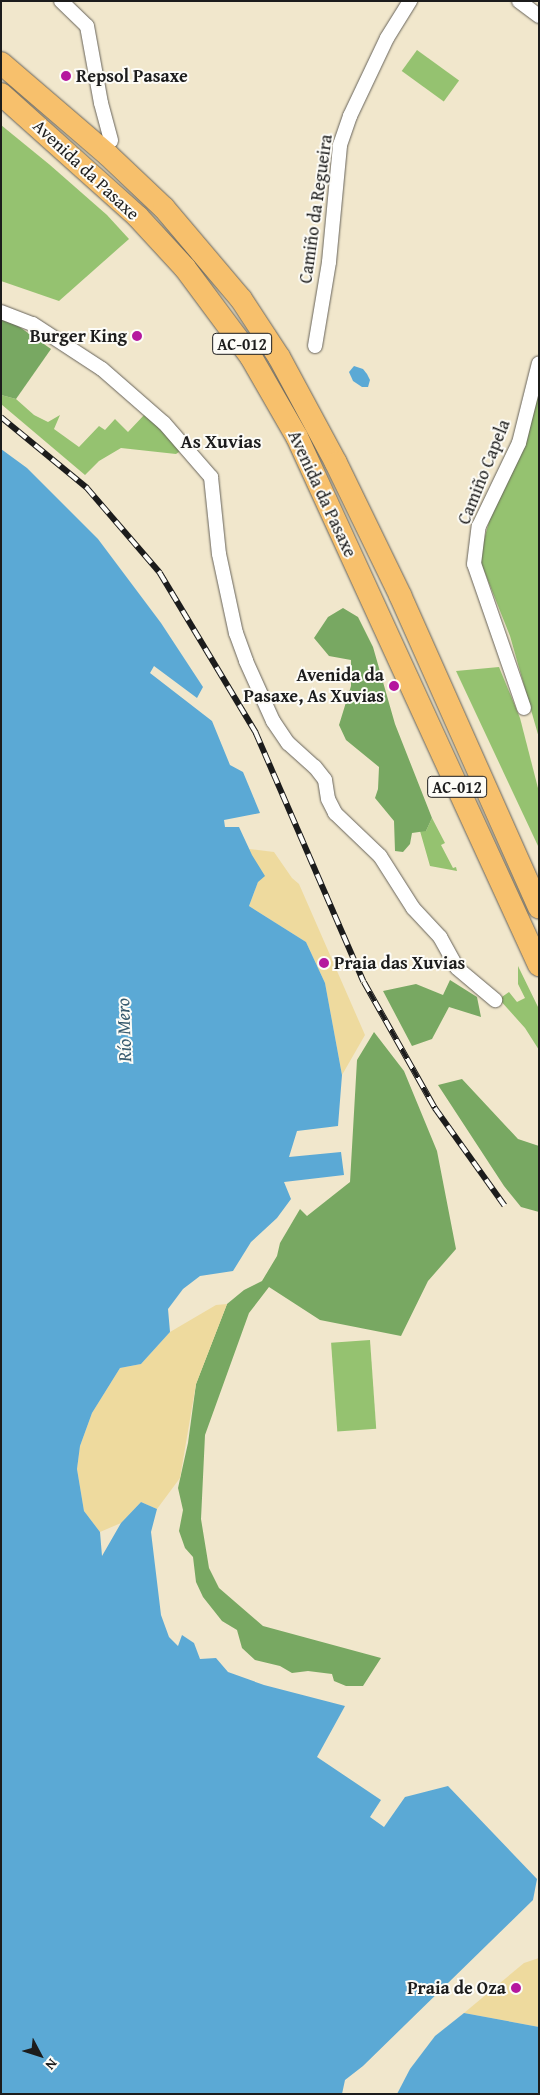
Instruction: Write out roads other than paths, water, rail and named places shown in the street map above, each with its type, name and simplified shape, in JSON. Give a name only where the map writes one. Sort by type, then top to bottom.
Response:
[{"type":"main road","points":[[1,47],[111,141],[182,211],[254,300],[304,380],[332,434],[336,463]]},
{"type":"main road","name":"Avenida da Pasaxe","points":[[1,63],[108,155],[164,208],[241,299],[279,357],[336,463],[400,595],[539,908]]},
{"type":"main road","name":"Avenida da Pasaxe","points":[[1,94],[138,217],[186,268],[251,357],[297,437],[539,965]]},
{"type":"street","points":[[61,1],[87,26],[101,103],[111,141]]},
{"type":"street","name":"Camiño da Regueira","points":[[315,346],[329,262],[340,145],[350,116],[387,38],[410,1]]},
{"type":"street","points":[[519,1],[538,13]]},
{"type":"street","points":[[1,312],[33,324],[102,369],[164,423],[211,476],[219,554],[238,640],[273,721],[288,742],[315,766],[325,780],[328,799],[335,813],[380,856],[413,908],[440,937],[457,968],[495,1000]]},
{"type":"street","name":"Camiño Capela","points":[[524,708],[474,564],[479,526],[519,443],[539,363]]},
{"type":"water","points":[[354,366],[363,369],[367,374],[370,380],[368,387],[362,387],[353,381],[349,372]]},
{"type":"water","name":"Río Mero","points":[[1,449],[27,468],[98,539],[161,623],[203,687],[197,698],[154,666],[150,673],[212,721],[230,765],[243,772],[260,813],[224,820],[225,827],[239,827],[252,855],[265,876],[258,882],[249,906],[306,942],[325,983],[342,1075],[338,1126],[297,1131],[289,1157],[341,1152],[344,1175],[284,1182],[291,1199],[277,1218],[251,1242],[233,1271],[200,1276],[183,1289],[168,1309],[170,1332],[141,1364],[120,1368],[92,1413],[80,1446],[77,1469],[84,1511],[100,1532],[102,1556],[121,1523],[141,1502],[157,1509],[151,1532],[161,1615],[169,1637],[178,1646],[182,1635],[194,1643],[200,1659],[216,1658],[228,1672],[264,1685],[345,1706],[317,1757],[381,1800],[370,1817],[384,1827],[405,1797],[448,1786],[537,1879],[533,1900],[363,2066],[345,2080],[342,2094],[1,2094]]},
{"type":"water","points":[[464,2013],[539,2027],[539,2094],[397,2094],[410,2069],[435,2036]]},
{"type":"railway","points":[[1,417],[87,488],[160,573],[256,733],[364,982],[435,1108],[505,1206]]},
{"type":"place","name":"Repsol Pasaxe","points":[[66,76]]},
{"type":"place","name":"Burger King","points":[[137,336]]},
{"type":"place","name":"Avenida da Pasaxe, As Xuvias","points":[[394,686]]},
{"type":"place","name":"Praia das Xuvias","points":[[324,963]]},
{"type":"place","name":"Praia de Oza","points":[[516,1988]]},
{"type":"district","name":"As Xuvias","points":[[221,442]]}]
